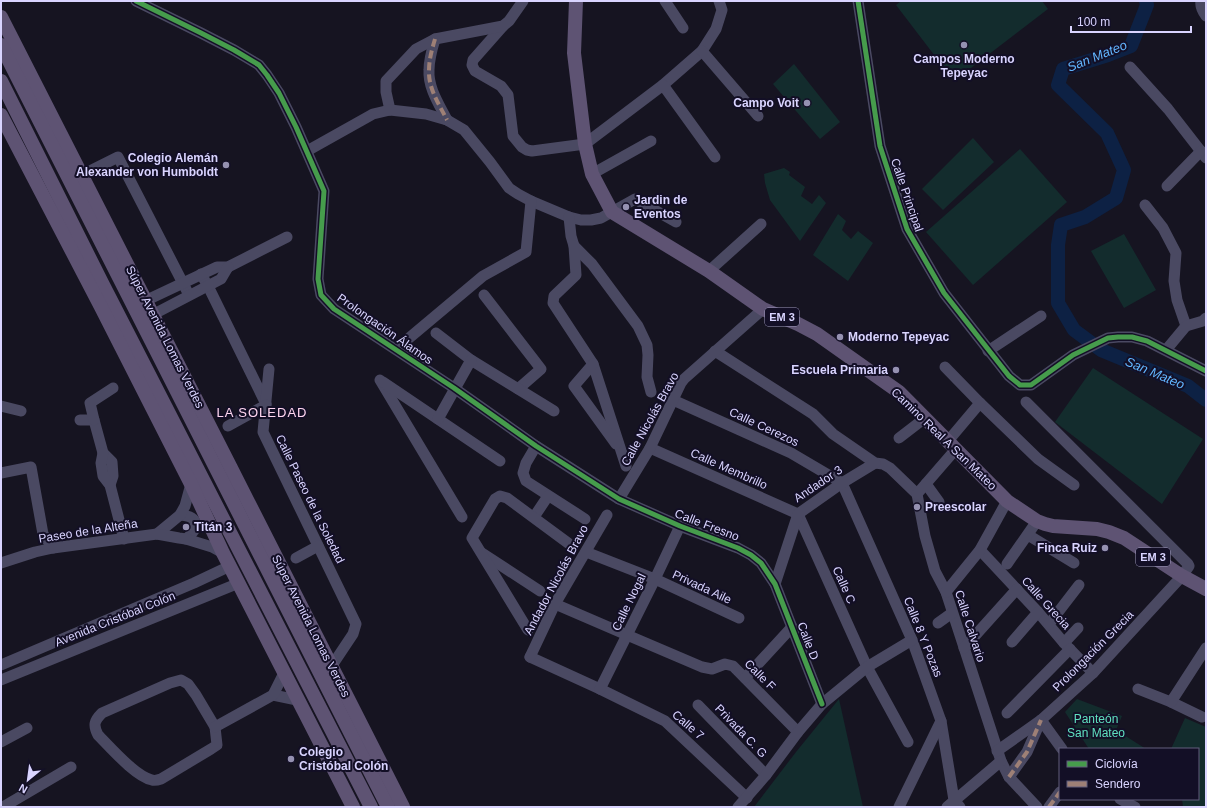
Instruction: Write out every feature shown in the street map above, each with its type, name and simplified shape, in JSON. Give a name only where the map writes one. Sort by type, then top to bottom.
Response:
[{"type":"main road","points":[[576,1],[574,53],[585,144],[592,174],[612,212]]},
{"type":"main road","name":"Súper Avenida Lomas Verdes","points":[[1,17],[147,300],[331,667],[398,806]]},
{"type":"main road","name":"Súper Avenida Lomas Verdes","points":[[1,45],[97,234],[398,806]]},
{"type":"main road","points":[[1,81],[103,285],[370,807]]},
{"type":"main road","points":[[1,115],[102,307],[191,484],[223,552],[224,568],[233,586],[284,673],[353,807]]},
{"type":"main road","name":"Camino Real A San Mateo","points":[[612,212],[709,271],[763,309],[798,324],[816,334],[899,392],[1033,527],[1045,524],[1053,526],[1097,529],[1109,532],[1124,538],[1182,576],[1206,589]]},
{"type":"main road","points":[[97,234],[124,256]]},
{"type":"main road","points":[[102,307],[103,285]]},
{"type":"main road","points":[[346,758],[357,807]]},
{"type":"street","name":"Prolongación Álamos","points":[[138,1],[201,33],[258,65],[279,93],[307,151],[324,191],[318,279],[321,295],[334,309],[454,388],[536,446],[619,499]]},
{"type":"street","points":[[523,1],[509,21],[473,60],[472,65],[475,71],[502,86],[508,95],[513,136],[522,147],[532,151],[585,144],[663,85],[702,51],[716,29],[722,10],[719,1]]},
{"type":"street","points":[[665,1],[683,28]]},
{"type":"street","name":"Calle Principal","points":[[858,1],[880,146],[907,229],[944,293],[1009,376],[1020,385],[1031,385],[1073,355],[1108,338],[1118,336],[1132,336],[1166,350]]},
{"type":"street","points":[[1201,1],[1206,16]]},
{"type":"street","points":[[390,110],[386,92],[386,81],[416,49],[435,39],[503,26]]},
{"type":"street","points":[[435,39],[428,71],[431,89],[447,120]]},
{"type":"street","points":[[702,51],[758,116]]},
{"type":"street","points":[[1130,67],[1168,109],[1204,155],[1166,186]]},
{"type":"street","points":[[663,85],[715,157]]},
{"type":"street","points":[[307,151],[373,114],[390,110],[426,114],[447,120],[464,130],[509,188],[531,201],[569,217],[581,220],[591,220],[601,218],[635,198],[676,222]]},
{"type":"street","points":[[592,174],[651,141]]},
{"type":"street","points":[[82,175],[118,157],[189,295]]},
{"type":"street","points":[[396,349],[483,276],[526,252],[531,201]]},
{"type":"street","points":[[1145,204],[1163,228],[1176,253],[1174,281],[1177,300],[1186,326]]},
{"type":"street","points":[[569,217],[571,236],[574,246],[576,275],[554,296],[552,303],[593,364],[626,466]]},
{"type":"street","points":[[709,271],[761,224]]},
{"type":"street","points":[[147,300],[217,267],[228,267],[287,237]]},
{"type":"street","points":[[574,246],[592,264],[638,326],[647,345],[648,355],[646,377],[651,392]]},
{"type":"street","points":[[154,314],[221,279],[228,267]]},
{"type":"street","points":[[201,274],[266,405],[228,426]]},
{"type":"street","points":[[484,295],[541,369],[518,388]]},
{"type":"street","name":"Calle Nicolás Bravo","points":[[619,499],[650,448],[684,379],[763,309]]},
{"type":"street","points":[[988,350],[1041,316]]},
{"type":"street","points":[[1206,318],[1203,321],[1186,326],[1166,350],[1206,371]]},
{"type":"street","points":[[436,333],[471,360],[554,411]]},
{"type":"street","points":[[715,351],[813,414],[833,434],[875,463],[883,464],[890,468],[917,494],[926,484],[980,403]]},
{"type":"street","points":[[438,419],[471,360]]},
{"type":"street","points":[[593,364],[574,386],[622,453]]},
{"type":"street","points":[[945,368],[1038,459],[1074,485]]},
{"type":"street","name":"Calle Paseo de la Soledad","points":[[269,369],[263,432],[356,624],[353,634],[331,667]]},
{"type":"street","points":[[462,517],[380,380],[500,461]]},
{"type":"street","points":[[112,388],[90,403],[103,453],[103,476],[110,485],[124,539]]},
{"type":"street","name":"Calle Cerezos","points":[[673,400],[791,453],[842,483]]},
{"type":"street","points":[[1026,402],[1188,564],[1188,569],[1182,576]]},
{"type":"street","points":[[1,406],[21,411]]},
{"type":"street","points":[[899,438],[925,418]]},
{"type":"street","points":[[80,420],[94,420]]},
{"type":"street","points":[[536,446],[526,464],[523,473],[526,481],[585,519]]},
{"type":"street","name":"Calle Membrillo","points":[[650,448],[798,514]]},
{"type":"street","name":"Andador 3","points":[[775,584],[798,514],[842,483],[875,463]]},
{"type":"street","points":[[1,473],[31,467],[43,534],[53,548]]},
{"type":"street","name":"Calle 8 Y Pozas","points":[[842,483],[912,640],[941,721],[954,805]]},
{"type":"street","points":[[157,534],[180,515],[185,506],[191,484]]},
{"type":"street","points":[[926,484],[939,502]]},
{"type":"street","name":"Calle Calvario","points":[[917,494],[925,536],[935,571],[946,592],[999,756],[1009,777],[1037,807]]},
{"type":"street","points":[[528,630],[472,538],[495,499],[500,496],[507,498],[568,543]]},
{"type":"street","points":[[534,517],[548,496]]},
{"type":"street","name":"Calle Fresno","points":[[619,499],[680,526],[738,548],[751,555],[761,563],[775,584]]},
{"type":"street","points":[[946,592],[980,550],[1007,501]]},
{"type":"street","name":"Calle C","points":[[798,514],[867,666],[908,742]]},
{"type":"street","points":[[180,515],[188,516],[195,521],[196,526],[194,533],[186,539]]},
{"type":"street","name":"Andador Nicolás Bravo","points":[[526,658],[555,604],[607,515]]},
{"type":"street","name":"Calle Nogal","points":[[600,689],[680,526]]},
{"type":"street","points":[[1007,564],[1033,527],[1074,563]]},
{"type":"street","points":[[35,552],[43,534]]},
{"type":"street","name":"Paseo de la Alteña","points":[[1,563],[53,548],[157,534],[186,539],[223,552]]},
{"type":"street","points":[[296,558],[318,546]]},
{"type":"street","name":"Calle Grecia","points":[[980,550],[1093,673]]},
{"type":"street","points":[[480,551],[540,591]]},
{"type":"street","name":"Privada Aile","points":[[586,552],[654,579],[739,618]]},
{"type":"street","name":"Avenida Cristóbal Colón","points":[[1,665],[194,583],[224,568]]},
{"type":"street","name":"Prolongación Grecia","points":[[954,805],[999,756],[1093,673],[1182,576]]},
{"type":"street","name":"Calle D","points":[[775,584],[822,704]]},
{"type":"street","points":[[1049,624],[1079,585]]},
{"type":"street","name":"Avenida Cristóbal Colón","points":[[1,680],[233,586]]},
{"type":"street","points":[[964,648],[1017,589]]},
{"type":"street","name":"Calle F","points":[[555,604],[702,667],[712,668],[725,664],[733,666],[798,732]]},
{"type":"street","points":[[1012,642],[1038,612]]},
{"type":"street","points":[[938,623],[952,613]]},
{"type":"street","points":[[744,678],[792,627]]},
{"type":"street","points":[[1007,713],[1067,646],[1078,628]]},
{"type":"street","points":[[738,807],[766,775],[798,732],[822,704],[867,666],[912,640]]},
{"type":"street","points":[[1171,702],[1206,648]]},
{"type":"street","name":"Calle 7","points":[[526,658],[600,689],[665,721],[747,798]]},
{"type":"street","points":[[215,727],[274,695],[284,673]]},
{"type":"street","points":[[181,680],[188,684],[196,695],[215,727],[217,745],[161,779],[156,780],[151,780],[136,772],[98,735],[94,728],[96,719],[102,713],[170,683],[181,680]]},
{"type":"street","points":[[1138,689],[1171,702],[1202,717]]},
{"type":"street","points":[[274,695],[297,700]]},
{"type":"street","name":"Privada C. G","points":[[698,705],[766,775]]},
{"type":"street","points":[[1041,720],[1061,748]]},
{"type":"street","points":[[1009,777],[1027,752],[1041,720]]},
{"type":"street","points":[[900,807],[941,721]]},
{"type":"street","points":[[1,742],[27,728]]},
{"type":"street","points":[[3,807],[71,767]]},
{"type":"street","points":[[1049,807],[1059,793]]},
{"type":"street","points":[[1122,800],[1135,807]]},
{"type":"green space","name":"Campos Moderno Tepeyac","points":[[901,1],[1042,1],[1048,9],[954,81],[896,5]]},
{"type":"green space","name":"Campo Voit","points":[[794,64],[840,122],[820,139],[773,84]]},
{"type":"green space","points":[[973,138],[994,162],[943,210],[922,189]]},
{"type":"green space","points":[[1020,149],[1067,202],[973,285],[926,232]]},
{"type":"green space","points":[[784,168],[790,172],[789,175],[805,187],[801,196],[812,204],[819,195],[826,203],[800,241],[770,200],[765,183],[764,174]]},
{"type":"green space","points":[[838,214],[846,221],[842,230],[851,239],[858,231],[873,243],[848,281],[813,255]]},
{"type":"green space","points":[[1124,234],[1156,290],[1124,308],[1091,251]]},
{"type":"green space","points":[[1093,368],[1203,439],[1162,504],[1055,422]]},
{"type":"green space","points":[[839,699],[863,807],[754,807],[796,752]]},
{"type":"green space","name":"Panteón San Mateo","points":[[1077,699],[1122,716],[1116,730],[1144,748],[1088,748],[1065,712]]},
{"type":"green space","points":[[1185,718],[1206,727],[1206,807],[1183,807],[1182,800],[1199,800],[1199,748],[1171,748]]},
{"type":"waterway","name":"San Mateo","points":[[1146,1],[1147,5],[1131,46],[1063,69],[1058,85],[1107,133],[1124,170],[1116,198],[1085,217],[1061,225],[1058,245],[1058,303],[1074,330],[1101,350],[1188,386],[1206,400]]},
{"type":"marked path","points":[[435,39],[430,58],[429,77],[432,90],[447,120]]},
{"type":"marked path","points":[[1009,777],[1027,752],[1041,720]]},
{"type":"marked path","points":[[1049,807],[1059,793]]},
{"type":"cycle path","points":[[136,1],[234,50],[259,65],[279,93],[296,127],[324,191],[318,279],[321,295],[334,309],[454,388],[536,446],[619,499],[680,526],[738,548],[751,555],[761,563],[775,584],[822,704]]},
{"type":"cycle path","points":[[858,1],[880,146],[907,229],[944,293],[1009,376],[1020,385],[1031,385],[1073,355],[1108,338],[1118,337],[1132,337],[1147,341],[1206,371]]},
{"type":"place","name":"Campos Moderno Tepeyac","points":[[964,45]]},
{"type":"place","name":"Campo Voit","points":[[807,103]]},
{"type":"place","name":"Colegio Alemán Alexander von Humboldt","points":[[226,165]]},
{"type":"place","name":"Jardin de Eventos","points":[[626,207]]},
{"type":"place","name":"Moderno Tepeyac","points":[[840,337]]},
{"type":"place","name":"Escuela Primaria","points":[[896,370]]},
{"type":"place","name":"Preescolar","points":[[917,507]]},
{"type":"place","name":"Titán 3","points":[[186,527]]},
{"type":"place","name":"Finca Ruiz","points":[[1105,548]]},
{"type":"place","name":"Colegio Cristóbal Colón","points":[[291,759]]},
{"type":"district","name":"LA SOLEDAD","points":[[262,412]]}]
